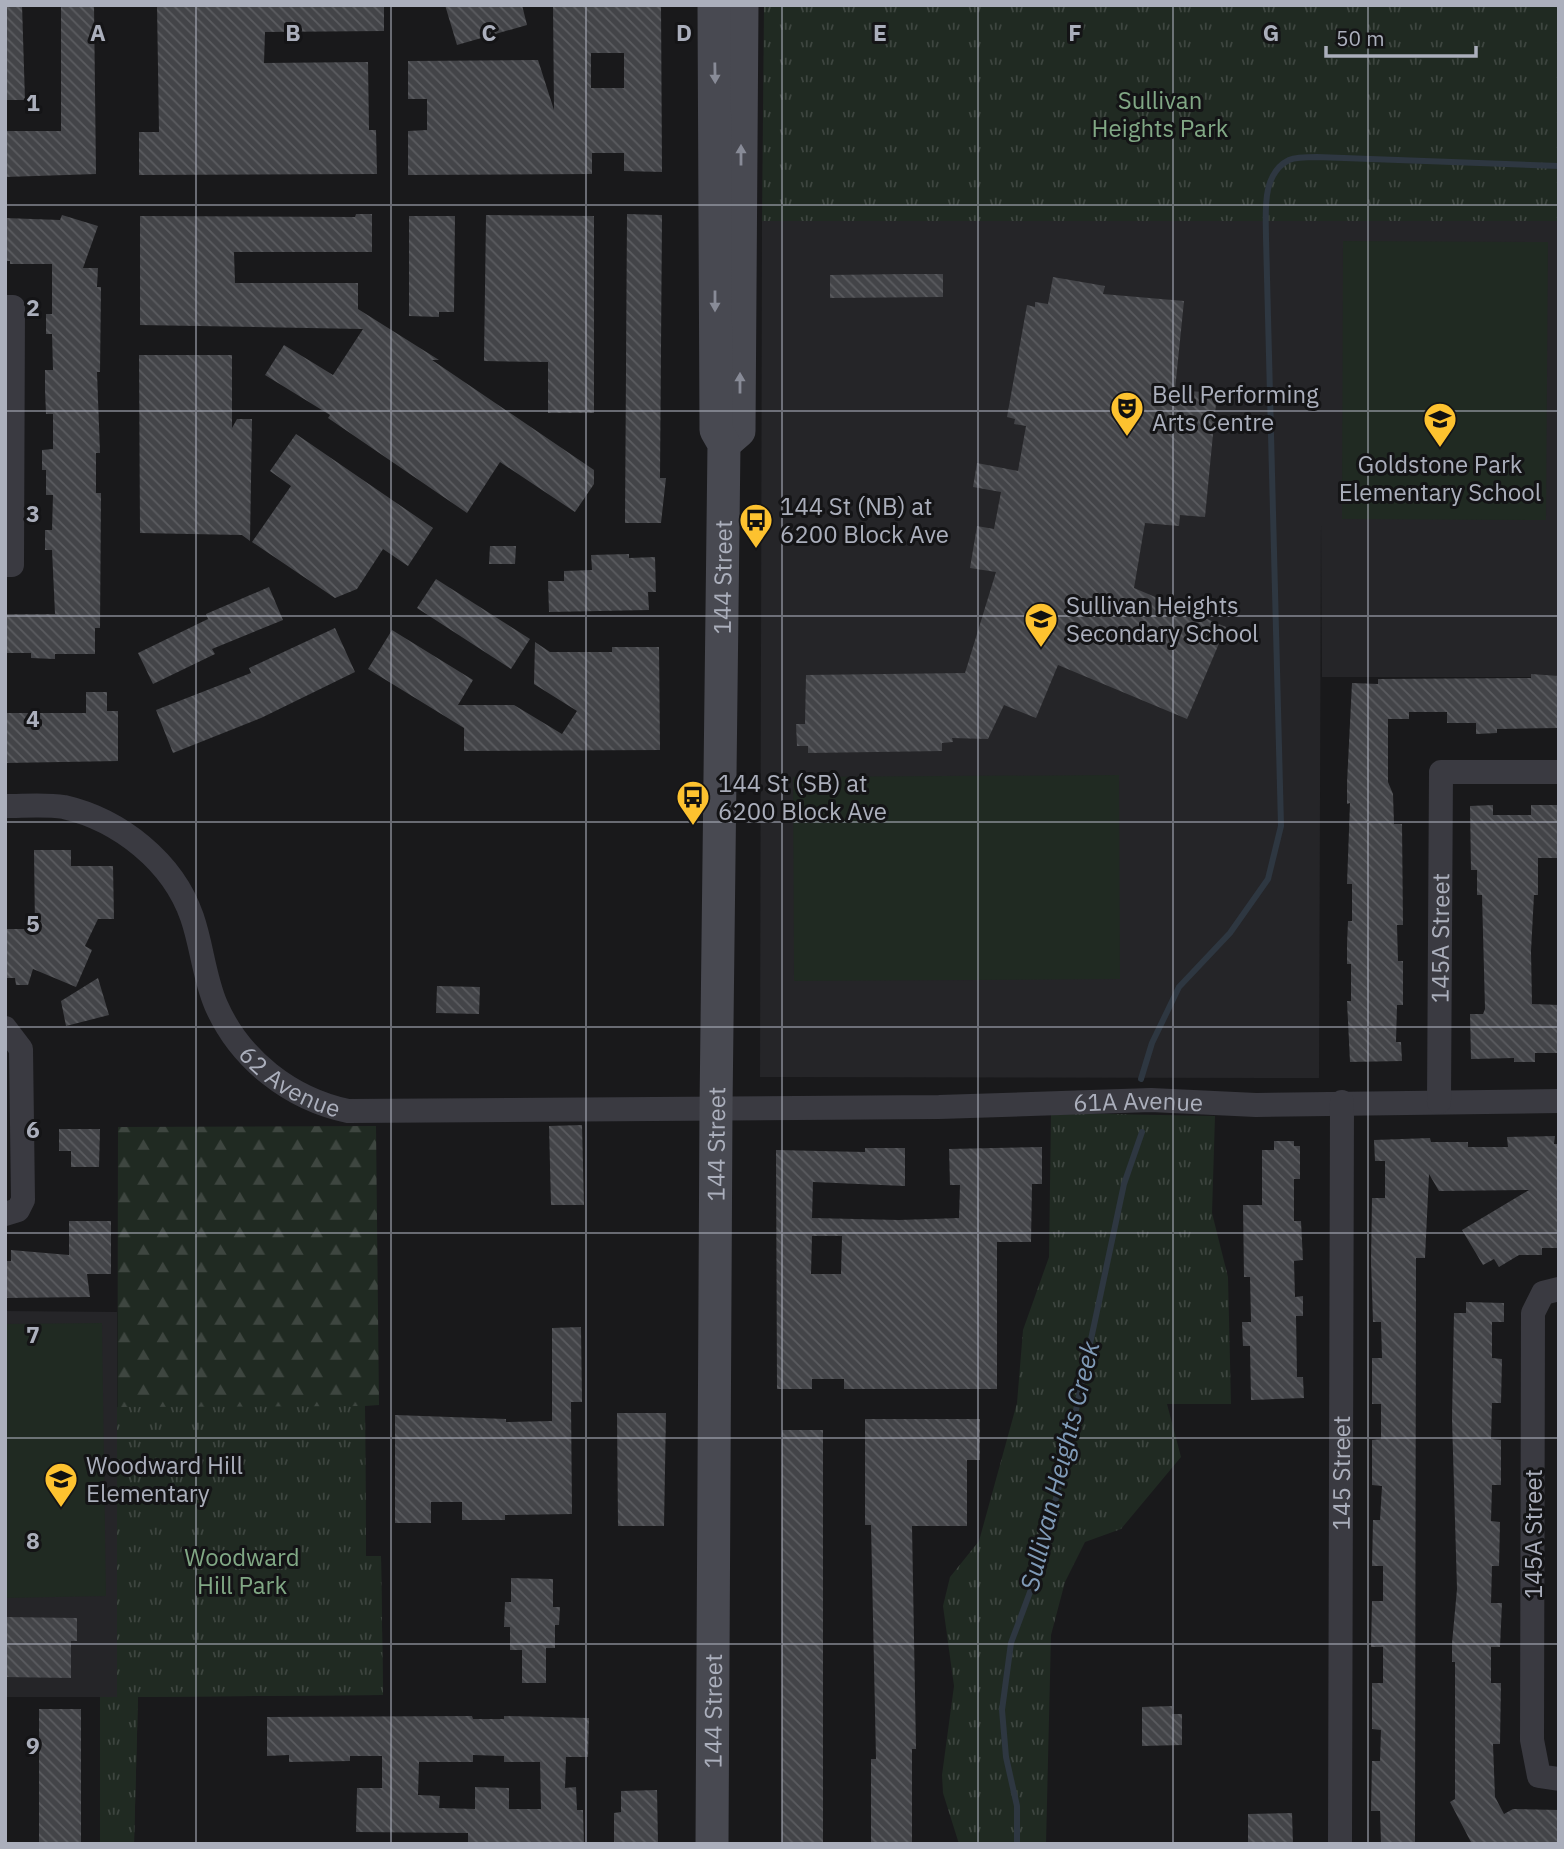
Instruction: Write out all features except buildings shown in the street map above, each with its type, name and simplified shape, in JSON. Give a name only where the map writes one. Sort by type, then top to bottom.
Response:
[{"type":"main road","name":"144 Street","points":[[712,1844],[716,1108],[724,444],[716,430],[714,5]]},
{"type":"main road","name":"144 Street","points":[[724,444],[739,431],[742,5]]},
{"type":"street","points":[[9,307],[9,565]]},
{"type":"street","name":"145A Street","points":[[1439,1102],[1441,772],[1559,772]]},
{"type":"street","name":"62 Avenue","points":[[5,806],[61,807],[92,816],[118,828],[152,855],[173,880],[191,914],[217,1005],[235,1038],[286,1088],[320,1105],[379,1112],[716,1108]]},
{"type":"street","points":[[7,1029],[21,1049],[24,1189],[11,1212]]},
{"type":"street","name":"61A Avenue","points":[[716,1108],[939,1108],[1151,1100],[1256,1105],[1559,1101]]},
{"type":"street","name":"145 Street","points":[[1340,1844],[1342,1102]]},
{"type":"street","name":"145A Street","points":[[1549,1777],[1532,1740],[1533,1327],[1534,1313],[1551,1291]]},
{"type":"shaded area","name":"Sullivan Heights Secondary School","points":[[762,221],[1559,221],[1559,677],[1322,677],[1321,522],[1319,1078],[760,1077]]},
{"type":"shaded area","name":"Woodward Hill Elementary","points":[[5,1311],[117,1312],[117,1697],[5,1697]]},
{"type":"green space","name":"Sullivan Heights Park","points":[[764,5],[1559,5],[1559,221],[762,221]]},
{"type":"green space","points":[[1343,241],[1548,242],[1546,520],[1342,519]]},
{"type":"green space","points":[[1119,775],[1120,979],[794,981],[793,777]]},
{"type":"green space","points":[[1051,1113],[1215,1116],[1212,1213],[1228,1277],[1231,1404],[1167,1404],[1181,1457],[1121,1529],[1085,1542],[1065,1582],[1051,1635],[1046,1844],[959,1844],[943,1793],[942,1775],[954,1686],[943,1606],[950,1577],[979,1541],[1017,1403],[1023,1330],[1049,1257]]},
{"type":"green space","points":[[376,1126],[379,1405],[365,1406],[366,1556],[381,1556],[383,1695],[138,1697],[134,1844],[100,1844],[100,1697],[117,1697],[118,1127]]},
{"type":"green space","name":"Woodward Hill Elementary","points":[[102,1323],[106,1596],[5,1598],[5,1324]]},
{"type":"green space","name":"Woodward Hill Park","points":[[365,1406],[366,1556],[381,1556],[383,1695],[138,1697],[134,1844],[100,1844],[100,1697],[117,1697],[117,1407]]},
{"type":"waterway","name":"Sullivan Heights Creek","points":[[1141,1079],[1152,1043],[1179,987],[1230,933],[1268,879],[1281,826],[1266,217],[1269,184],[1280,166],[1289,160],[1306,157],[1559,166]]},
{"type":"waterway","name":"Sullivan Heights Creek","points":[[1017,1844],[1017,1806],[1006,1757],[1002,1710],[1011,1643],[1039,1568],[1066,1457],[1124,1184],[1142,1132]]},
{"type":"place","name":"Bell Performing Arts Centre","points":[[1127,438]]},
{"type":"place","name":"Goldstone Park Elementary School","points":[[1440,449]]},
{"type":"place","name":"144 St (NB) at 6200 Block Ave","points":[[756,550]]},
{"type":"place","name":"Sullivan Heights Secondary School","points":[[1041,649]]},
{"type":"place","name":"144 St (SB) at 6200 Block Ave","points":[[693,827]]},
{"type":"place","name":"Woodward Hill Elementary","points":[[61,1509]]}]
